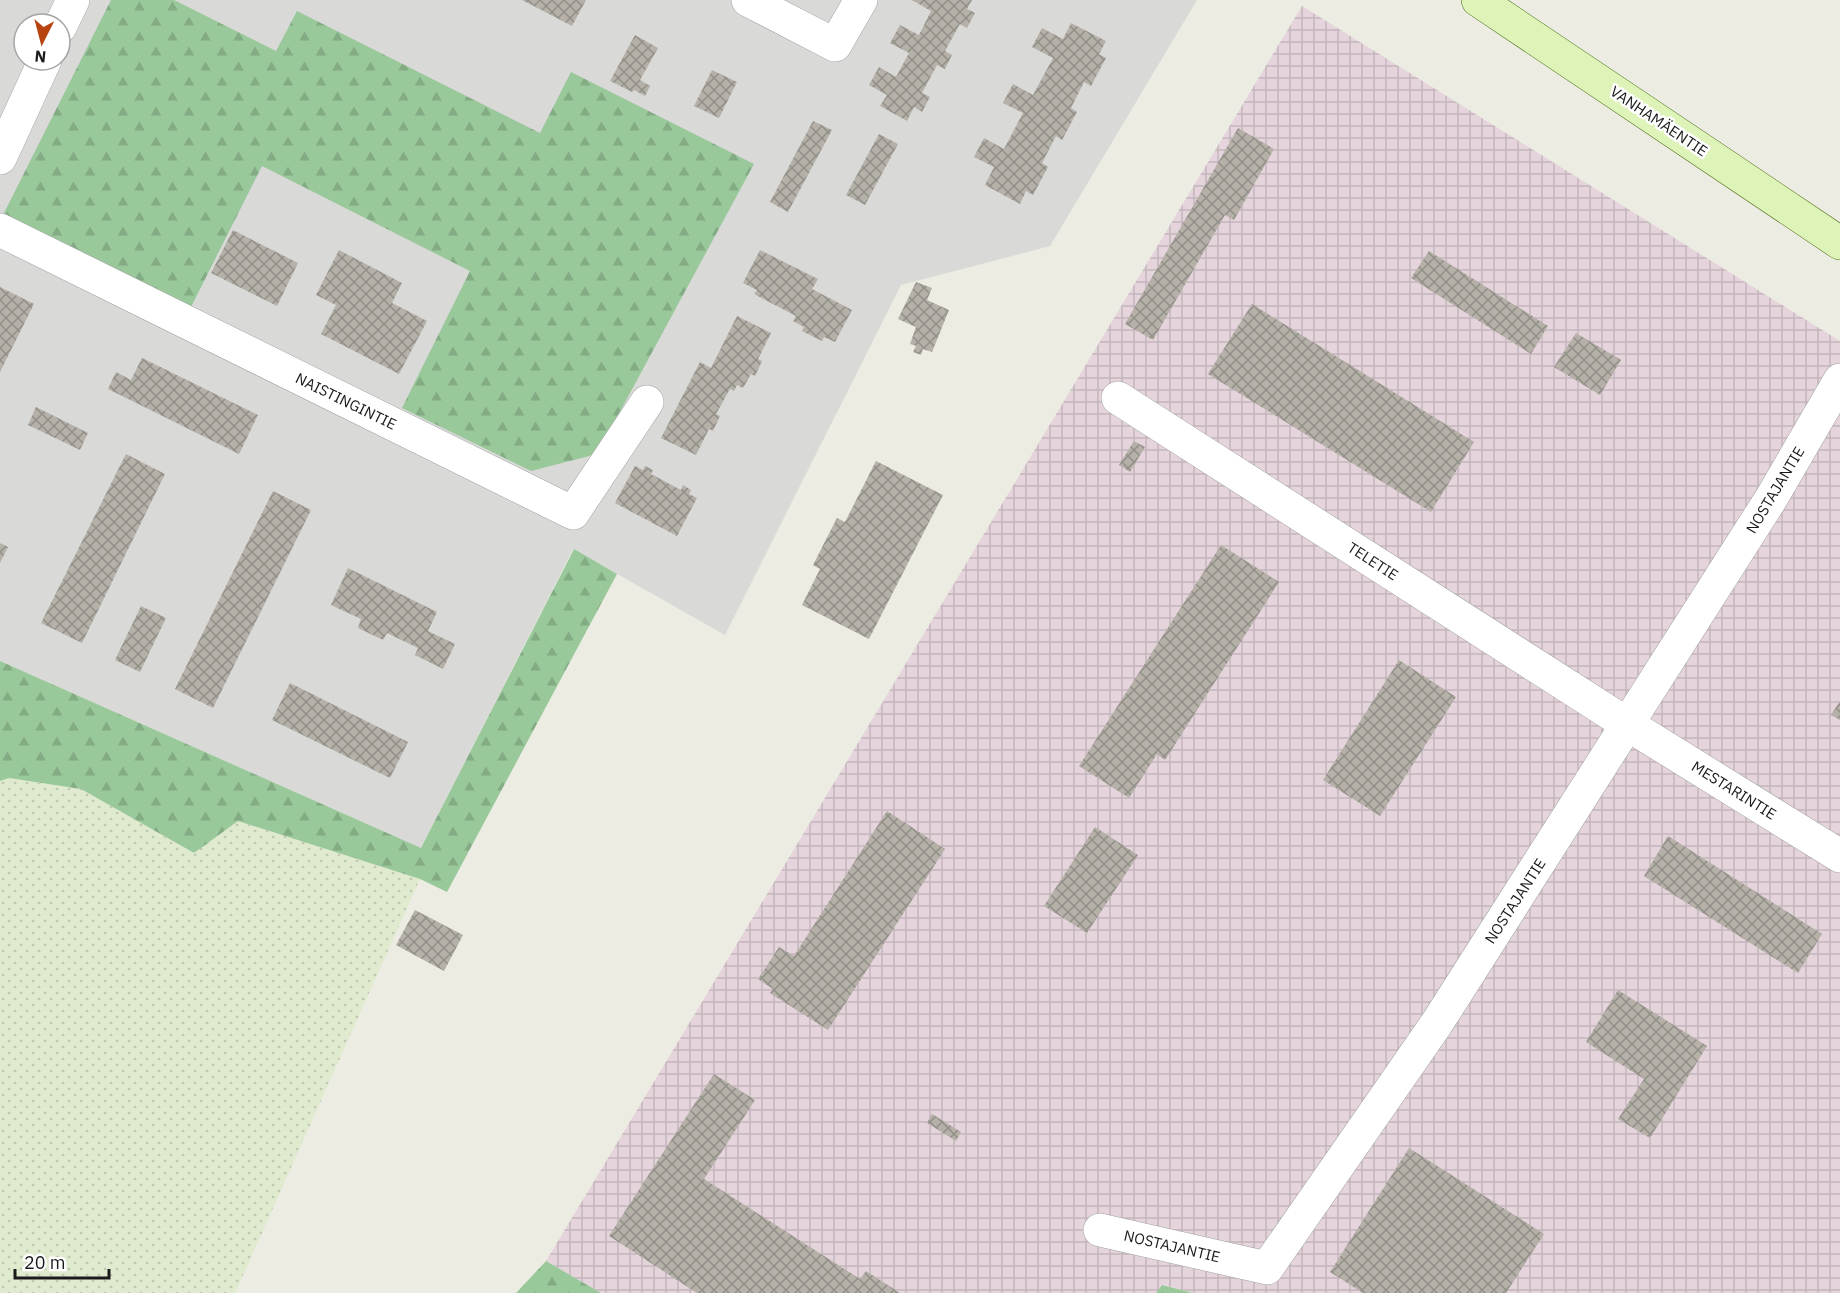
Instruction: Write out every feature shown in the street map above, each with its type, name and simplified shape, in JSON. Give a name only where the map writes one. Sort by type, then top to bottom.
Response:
[{"type":"street","points":[[748,0],[835,45],[861,0]]},
{"type":"street","name":"VANHAMÄENTIE","points":[[1478,0],[1840,243]]},
{"type":"street","points":[[0,158],[39,72]]},
{"type":"street","name":"NAISTINGINTIE","points":[[0,230],[573,513],[647,402]]},
{"type":"street","name":"NOSTAJANTIE","points":[[1100,1230],[1267,1268],[1437,1023],[1772,497],[1840,380]]},
{"type":"street","name":"TELETIE","points":[[1118,398],[1627,724]]},
{"type":"street","name":"MESTARINTIE","points":[[1627,724],[1840,856]]},
{"type":"shaded area","points":[[0,0],[1197,0],[1050,246],[901,285],[725,635],[573,549],[421,848],[0,661]]},
{"type":"shaded area","points":[[1302,6],[1840,341],[1840,1293],[1193,1293],[1163,1285],[1156,1293],[601,1293],[546,1261]]},
{"type":"green space","points":[[111,0],[174,0],[276,51],[297,11],[540,133],[571,72],[754,164],[597,454],[531,471],[402,408],[470,271],[262,166],[190,309],[3,215]]},
{"type":"green space","points":[[574,549],[617,574],[447,892],[420,879],[238,821],[194,853],[81,789],[9,778],[0,781],[0,661],[421,848]]},
{"type":"green space","points":[[8,778],[81,789],[193,853],[238,821],[420,879],[235,1293],[0,1293],[0,781]]},
{"type":"green space","points":[[546,1261],[601,1293],[516,1293]]},
{"type":"green space","points":[[1162,1285],[1193,1293],[1156,1293]]},
{"type":"building","points":[[522,0],[586,0],[572,26]]},
{"type":"building","points":[[912,0],[972,0],[967,9],[975,13],[967,28],[960,24],[945,51],[952,55],[945,69],[937,65],[922,93],[930,97],[922,112],[914,107],[907,121],[880,106],[887,95],[869,85],[879,67],[896,77],[909,53],[890,43],[900,25],[919,35],[931,11]]},
{"type":"building","points":[[1071,23],[1106,41],[1099,54],[1106,58],[1091,86],[1084,82],[1071,108],[1077,112],[1062,140],[1056,136],[1042,163],[1048,167],[1033,195],[1026,191],[1020,204],[985,185],[994,167],[974,157],[984,138],[1004,149],[1023,113],[1003,103],[1013,84],[1033,95],[1053,58],[1032,47],[1042,28],[1063,39]]},
{"type":"building","points":[[635,35],[658,48],[640,80],[650,86],[645,96],[610,81]]},
{"type":"building","points":[[712,70],[737,82],[719,118],[694,106]]},
{"type":"building","points":[[813,121],[832,130],[788,212],[770,202]]},
{"type":"building","points":[[1238,128],[1274,149],[1234,220],[1225,215],[1153,340],[1125,324]]},
{"type":"building","points":[[879,134],[898,144],[865,205],[846,195]]},
{"type":"building","points":[[233,230],[298,263],[277,306],[211,273]]},
{"type":"building","points":[[339,250],[402,283],[392,303],[427,321],[399,374],[321,334],[336,305],[316,295]]},
{"type":"building","points":[[760,250],[818,279],[812,289],[852,310],[835,342],[824,337],[822,341],[802,331],[804,327],[793,321],[796,316],[754,294],[757,290],[743,283]]},
{"type":"building","points":[[1429,251],[1548,326],[1531,354],[1411,278]]},
{"type":"building","points":[[916,282],[932,288],[927,300],[949,310],[932,352],[923,349],[921,355],[913,352],[916,346],[910,344],[916,327],[898,319]]},
{"type":"building","points":[[0,287],[34,304],[0,372]]},
{"type":"building","points":[[1252,304],[1474,442],[1431,512],[1208,374]]},
{"type":"building","points":[[737,316],[771,333],[758,359],[762,361],[755,376],[751,374],[743,388],[737,385],[734,391],[730,389],[716,414],[720,416],[713,431],[709,429],[696,455],[661,438],[700,362],[711,368]]},
{"type":"building","points":[[1576,333],[1621,360],[1600,395],[1554,367]]},
{"type":"building","points":[[142,358],[258,415],[239,454],[108,389],[116,372],[131,380]]},
{"type":"building","points":[[36,407],[88,433],[80,450],[28,425]]},
{"type":"building","points":[[1134,441],[1145,447],[1130,472],[1119,465]]},
{"type":"building","points":[[126,454],[165,474],[82,643],[41,623]]},
{"type":"building","points":[[876,461],[943,495],[869,639],[802,605],[820,569],[813,565],[837,518],[845,522]]},
{"type":"building","points":[[635,466],[643,470],[645,466],[653,470],[651,474],[681,490],[683,485],[691,490],[689,494],[697,498],[677,536],[615,503]]},
{"type":"building","points":[[273,491],[311,510],[213,708],[175,689]]},
{"type":"building","points":[[0,543],[8,547],[0,563]]},
{"type":"building","points":[[1221,545],[1279,582],[1165,760],[1157,754],[1129,798],[1079,766]]},
{"type":"building","points":[[348,568],[437,612],[428,631],[455,644],[443,669],[415,655],[418,648],[387,633],[383,640],[358,628],[361,619],[331,605]]},
{"type":"building","points":[[141,606],[166,618],[140,672],[115,660]]},
{"type":"building","points":[[1399,660],[1456,697],[1380,816],[1323,780]]},
{"type":"building","points":[[290,683],[408,742],[390,778],[272,720]]},
{"type":"building","points":[[1840,701],[1840,720],[1831,715]]},
{"type":"building","points":[[887,811],[945,849],[828,1030],[770,993],[773,989],[758,979],[779,947],[794,956]]},
{"type":"building","points":[[1095,827],[1138,855],[1087,933],[1044,906]]},
{"type":"building","points":[[1668,836],[1822,934],[1798,973],[1644,876]]},
{"type":"building","points":[[415,910],[463,935],[444,971],[396,945]]},
{"type":"building","points":[[1618,990],[1707,1046],[1650,1138],[1618,1119],[1644,1079],[1586,1042]]},
{"type":"building","points":[[714,1074],[755,1100],[704,1179],[860,1279],[866,1271],[900,1293],[697,1293],[609,1236]]},
{"type":"building","points":[[932,1114],[961,1132],[956,1141],[927,1123]]},
{"type":"building","points":[[1409,1148],[1544,1234],[1506,1293],[1363,1293],[1330,1272]]}]
